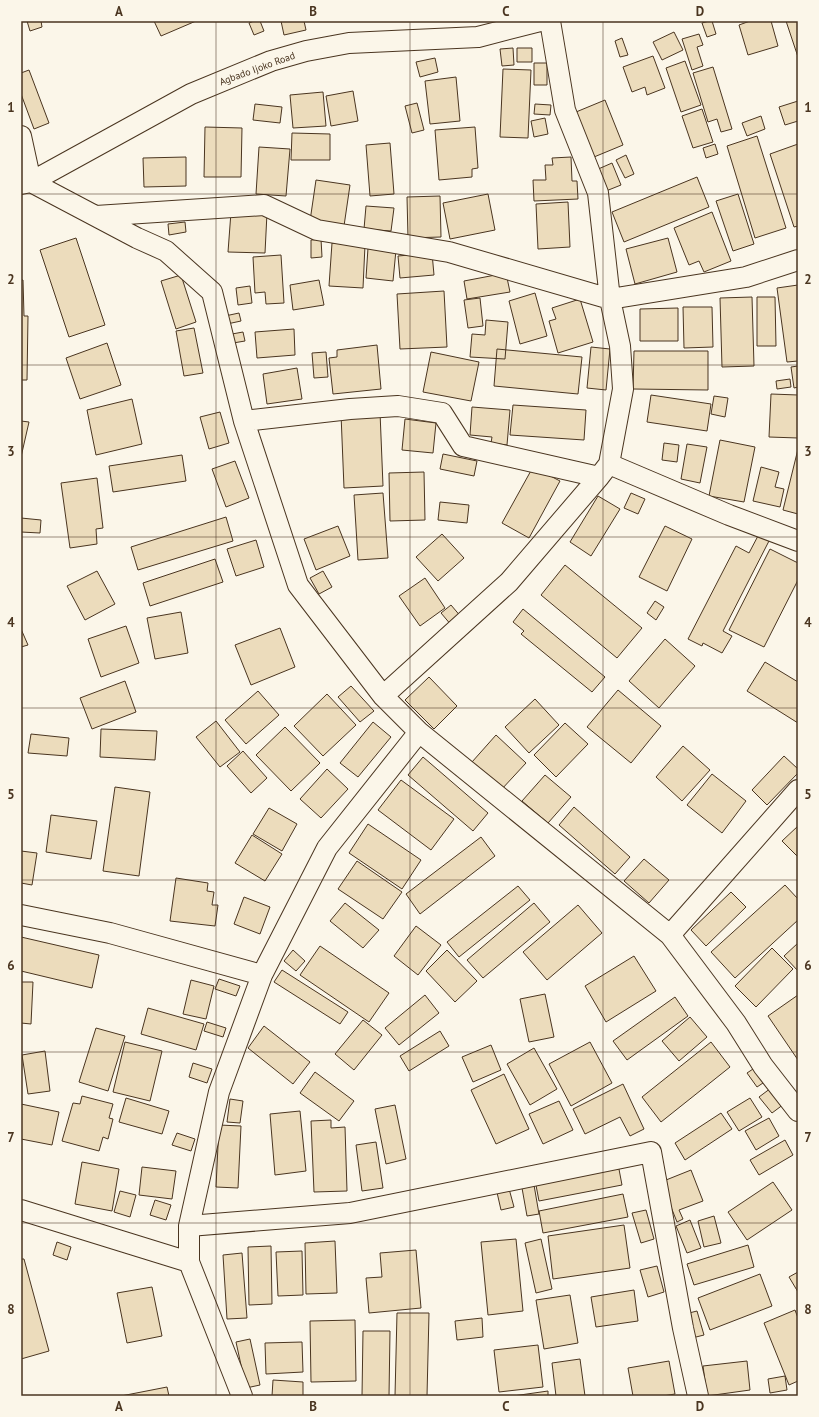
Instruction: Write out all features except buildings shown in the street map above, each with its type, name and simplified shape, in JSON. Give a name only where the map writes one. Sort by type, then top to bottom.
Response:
[{"type":"street","name":"Agbado Ijoko Road","points":[[26,183],[191,94],[271,61],[306,51],[349,43],[540,21]]},
{"type":"street","points":[[384,696],[509,582],[604,470],[623,389],[620,346],[610,299],[598,193],[565,110],[550,21]]},
{"type":"street","points":[[21,136],[26,183],[96,216],[166,252],[212,292],[244,421],[298,585],[384,696],[419,732],[670,935],[736,1023],[763,1066],[798,1111]]},
{"type":"street","points":[[96,216],[264,205],[317,230],[450,252],[610,299],[746,277],[798,260]]},
{"type":"street","points":[[244,421],[350,409],[398,406],[442,413],[463,446],[604,470],[798,541]]},
{"type":"street","points":[[242,1396],[189,1262],[189,1226],[219,1092],[262,975],[327,848],[419,732]]},
{"type":"street","points":[[670,935],[798,790]]},
{"type":"street","points":[[21,915],[110,933],[262,975]]},
{"type":"street","points":[[189,1226],[350,1213],[650,1152],[683,1328],[698,1396]]},
{"type":"street","points":[[21,1210],[189,1262]]}]
